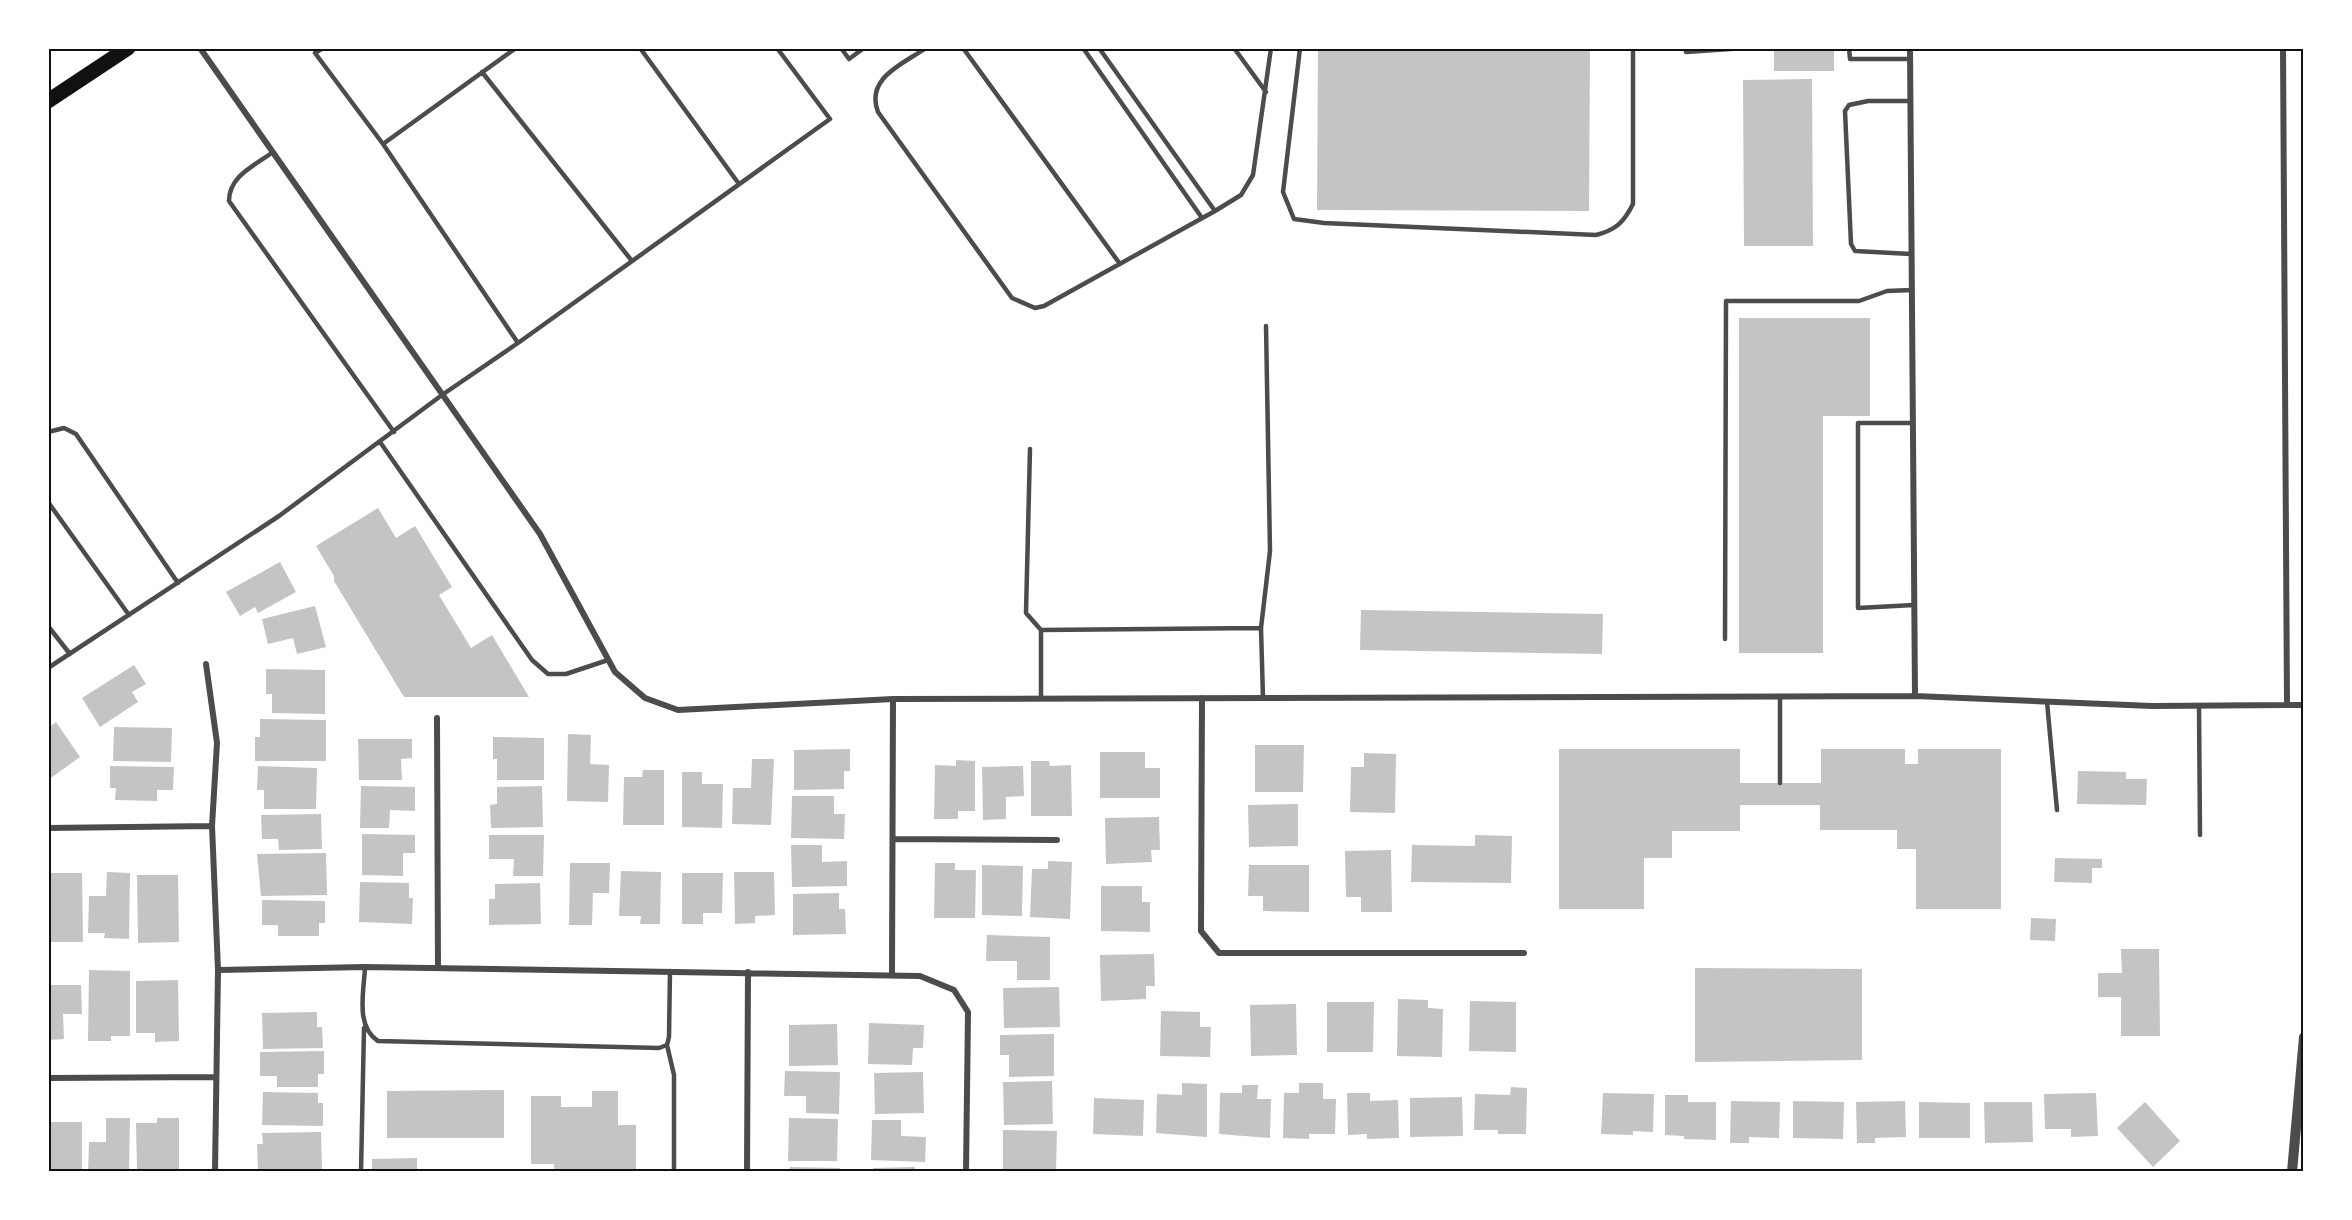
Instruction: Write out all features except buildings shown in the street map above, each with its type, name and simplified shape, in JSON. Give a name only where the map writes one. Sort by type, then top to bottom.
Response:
[{"type":"main road","points":[[48,101],[128,48]]},
{"type":"street","points":[[200,48],[540,534],[615,672],[645,698],[678,710],[894,699],[1780,696],[1915,696],[2199,706],[2304,705]]},
{"type":"street","points":[[1910,48],[1915,696]]},
{"type":"street","points":[[2283,48],[2287,705]]},
{"type":"street","points":[[206,664],[217,743],[212,826],[218,970],[215,1172]]},
{"type":"street","points":[[1202,698],[1201,931],[1219,953],[1524,953]]},
{"type":"street","points":[[892,974],[894,699]]},
{"type":"street","points":[[437,718],[438,968]]},
{"type":"street","points":[[48,828],[212,826]]},
{"type":"street","points":[[893,839],[1057,840]]},
{"type":"street","points":[[218,970],[438,968],[920,976],[954,990],[968,1012],[966,1172]]},
{"type":"street","points":[[747,1172],[748,972]]},
{"type":"street","points":[[2292,1172],[2304,1037]]},
{"type":"street","points":[[48,1078],[215,1077]]},
{"type":"lane","points":[[323,48],[315,53],[383,144],[518,343]]},
{"type":"lane","points":[[383,144],[516,48]]},
{"type":"lane","points":[[640,48],[739,184]]},
{"type":"lane","points":[[48,668],[279,516],[442,395],[830,119],[777,48]]},
{"type":"lane","points":[[841,48],[849,60],[864,48]]},
{"type":"lane","points":[[926,48],[880,79],[874,101],[878,112],[1012,298],[1035,308],[1044,306],[1241,195],[1253,176],[1271,48]]},
{"type":"lane","points":[[963,48],[1120,264]]},
{"type":"lane","points":[[1083,48],[1202,218]]},
{"type":"lane","points":[[1099,48],[1215,211]]},
{"type":"lane","points":[[1234,48],[1266,92]]},
{"type":"lane","points":[[1300,48],[1283,192],[1294,219],[1324,223],[1596,235],[1613,231],[1625,219],[1633,204],[1633,48]]},
{"type":"lane","points":[[1686,48],[1686,52],[1745,48]]},
{"type":"lane","points":[[1849,48],[1850,60],[1910,59]]},
{"type":"lane","points":[[483,72],[632,261]]},
{"type":"lane","points":[[1910,101],[1868,101],[1849,105],[1845,111],[1851,244],[1855,251],[1865,254],[1911,254]]},
{"type":"lane","points":[[273,152],[233,181],[229,191],[229,201],[394,432]]},
{"type":"lane","points":[[1725,639],[1726,301],[1859,301],[1887,291],[1912,290]]},
{"type":"lane","points":[[1263,698],[1261,628],[1270,551],[1266,326]]},
{"type":"lane","points":[[1913,423],[1858,423],[1858,608],[1914,605]]},
{"type":"lane","points":[[48,432],[64,428],[76,434],[178,583]]},
{"type":"lane","points":[[380,442],[532,660],[548,674],[566,674],[608,660]]},
{"type":"lane","points":[[1030,449],[1026,613],[1041,630],[1041,699]]},
{"type":"lane","points":[[48,502],[129,615]]},
{"type":"lane","points":[[48,626],[70,654]]},
{"type":"lane","points":[[1041,630],[1261,628]]},
{"type":"lane","points":[[1780,696],[1780,783]]},
{"type":"lane","points":[[2047,702],[2057,810]]},
{"type":"lane","points":[[2199,706],[2200,835]]},
{"type":"lane","points":[[361,1172],[365,968]]},
{"type":"lane","points":[[670,971],[671,1018],[667,1045],[674,1075],[674,1172]]},
{"type":"lane","points":[[364,1026],[369,1035],[378,1041],[388,1043],[658,1048],[667,1045]]}]
